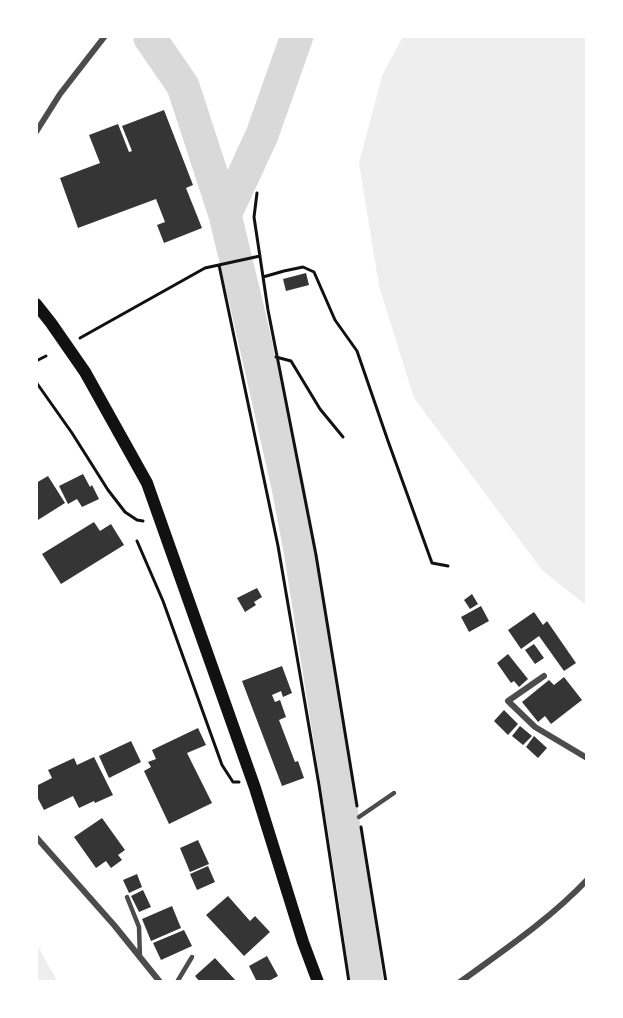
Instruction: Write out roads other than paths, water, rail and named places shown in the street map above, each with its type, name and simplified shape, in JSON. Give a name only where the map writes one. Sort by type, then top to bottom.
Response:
[{"type":"main road","points":[[36,304],[85,372],[147,483],[252,781],[318,982]]},
{"type":"street","points":[[36,132],[60,94],[105,36]]},
{"type":"street","points":[[544,676],[508,701],[535,727],[587,758]]},
{"type":"street","points":[[36,837],[114,925],[160,982]]},
{"type":"street","points":[[460,982],[520,938],[587,880]]},
{"type":"lane","points":[[359,817],[394,793]]},
{"type":"lane","points":[[127,897],[139,927],[140,958]]},
{"type":"lane","points":[[177,982],[192,957]]},
{"type":"waterway","points":[[225,215],[262,135],[297,36]]},
{"type":"waterway","points":[[150,38],[183,86],[225,215],[247,306],[300,550],[367,982]]}]
